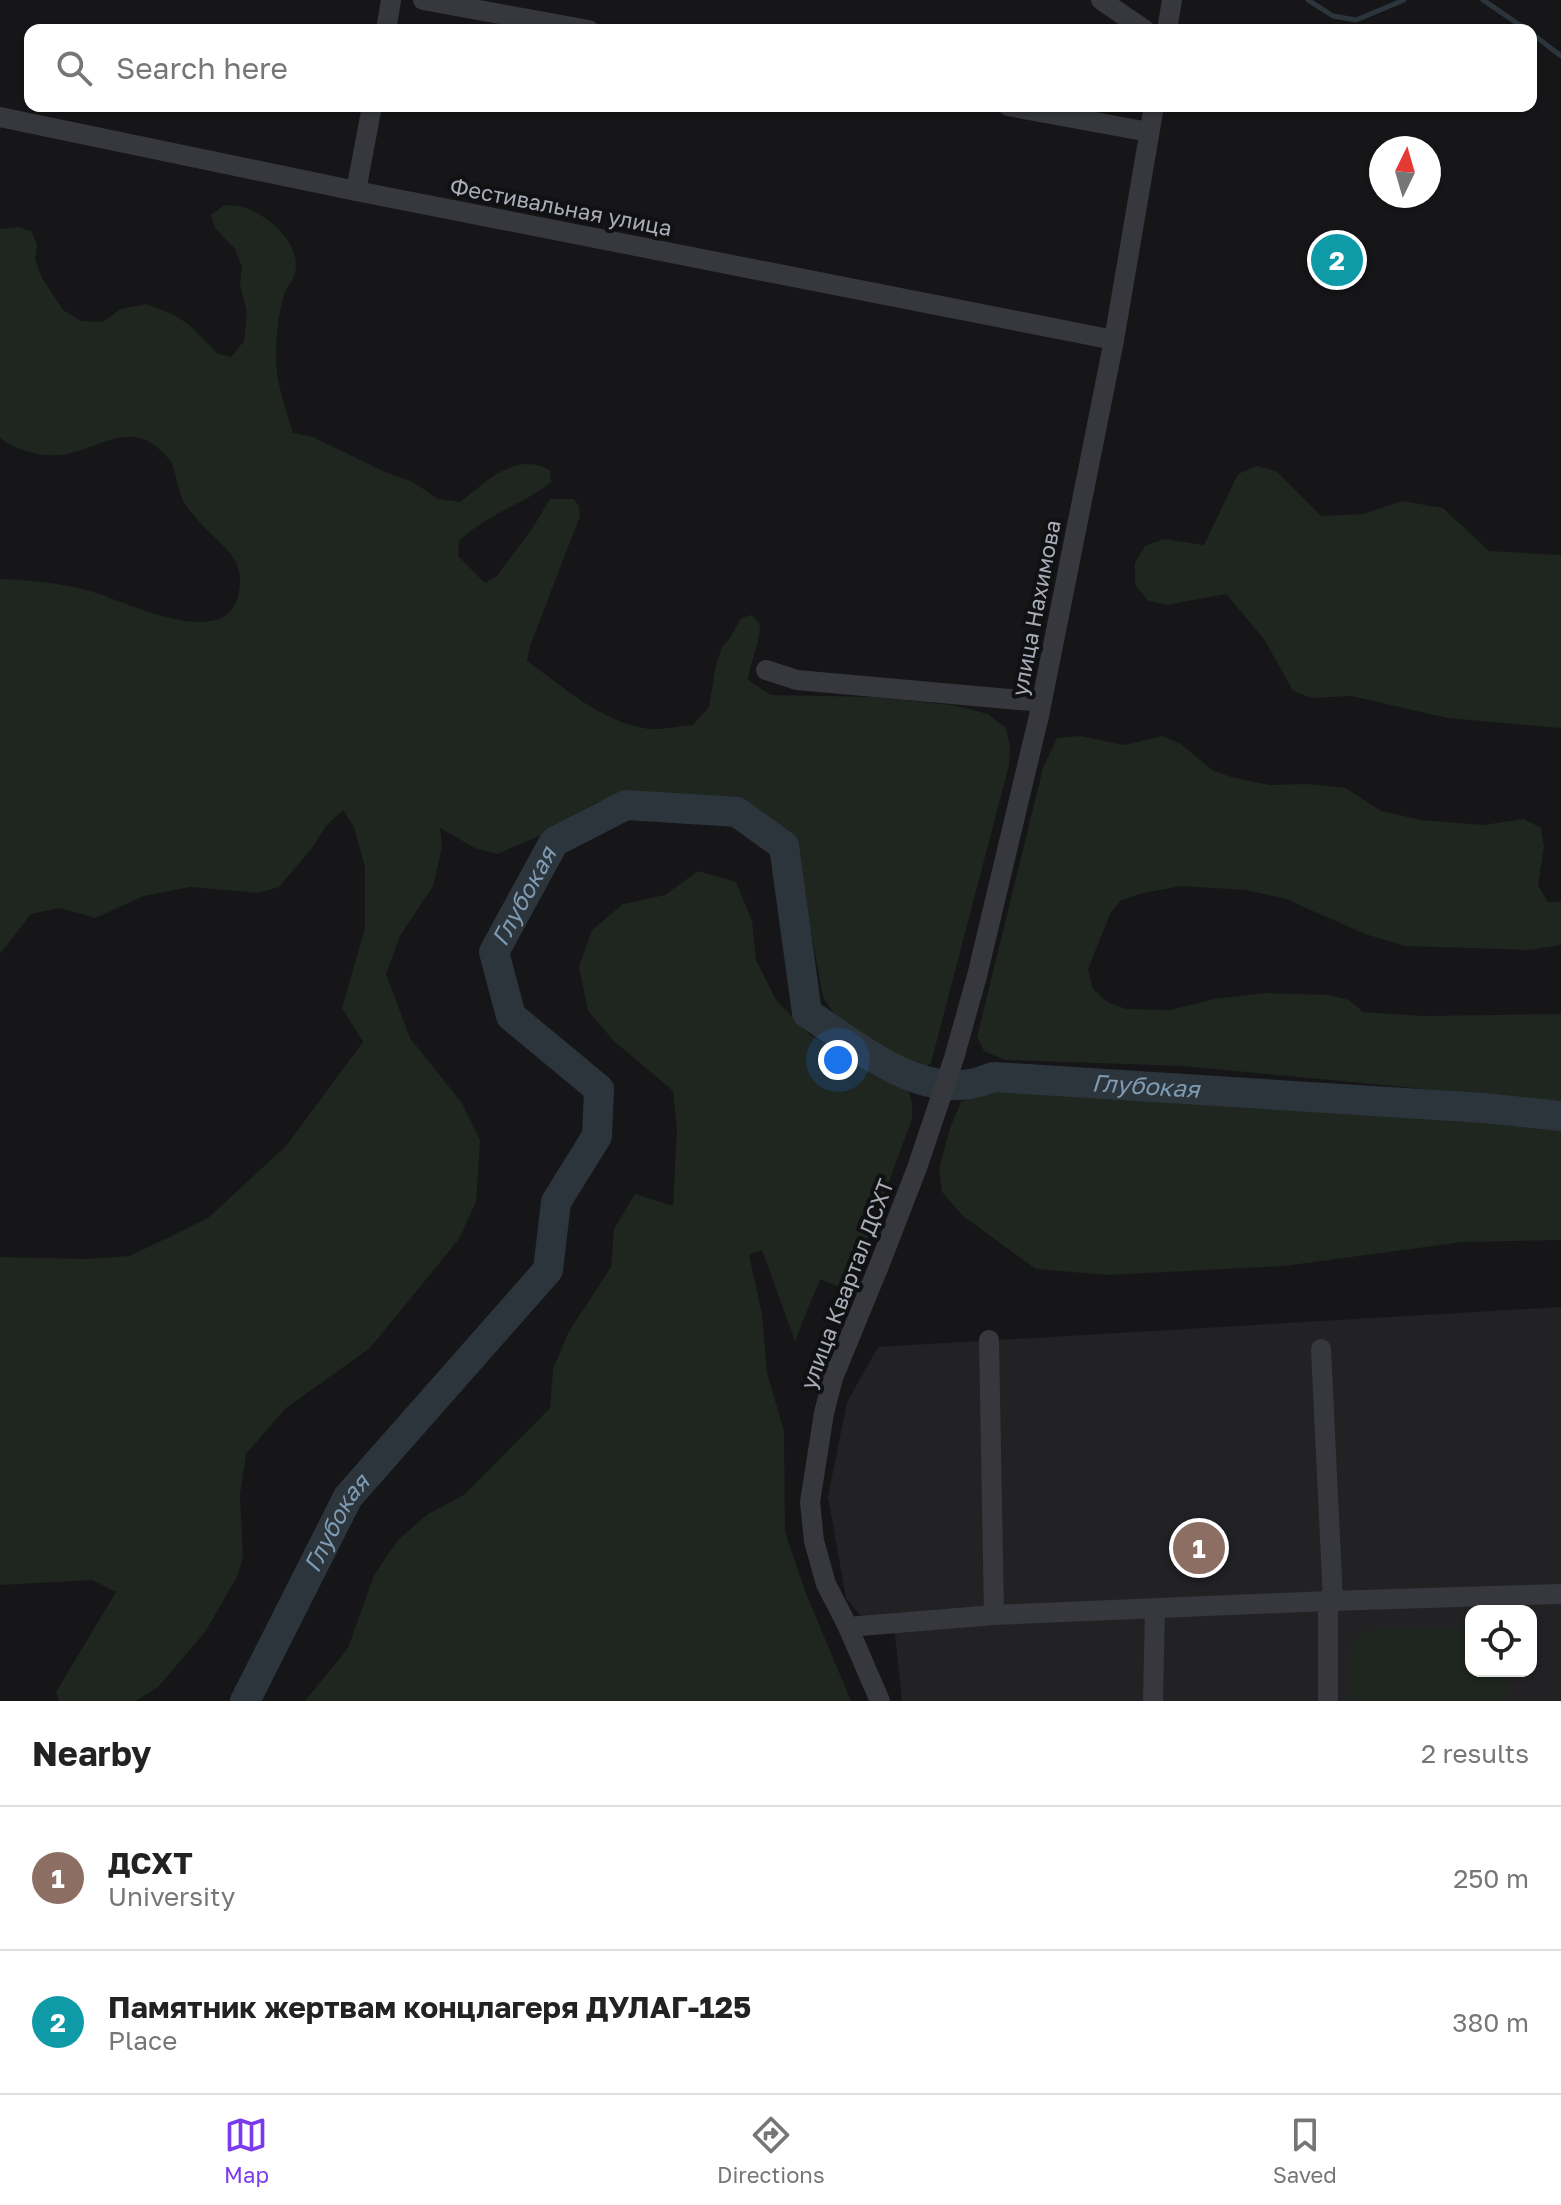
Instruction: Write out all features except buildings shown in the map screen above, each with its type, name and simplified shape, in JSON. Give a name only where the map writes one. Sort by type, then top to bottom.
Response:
[{"type":"street","points":[[387,24],[391,0]]},
{"type":"street","points":[[423,0],[556,24]]},
{"type":"street","points":[[1101,0],[1136,24]]},
{"type":"street","points":[[1168,24],[1172,0]]},
{"type":"street","points":[[356,191],[371,112]]},
{"type":"street","points":[[1041,112],[1149,132]]},
{"type":"street","name":"улица Нахимова","points":[[937,1114],[977,976],[1042,702],[1114,340],[1153,112]]},
{"type":"street","name":"Фестивальная улица","points":[[0,117],[356,191],[1114,340]]},
{"type":"street","points":[[766,670],[797,680],[1042,702]]},
{"type":"street","name":"улица Квартал ДСХТ","points":[[880,1701],[820,1568],[811,1517],[813,1481],[833,1378],[905,1202],[937,1114]]},
{"type":"street","points":[[989,1340],[994,1615]]},
{"type":"street","points":[[1321,1349],[1330,1601],[1328,1701]]},
{"type":"street","points":[[848,1627],[994,1615],[1561,1594]]},
{"type":"street","points":[[1153,1701],[1155,1609]]},
{"type":"shaded area","points":[[224,205],[242,207],[262,216],[281,232],[293,251],[295,273],[282,301],[276,364],[293,433],[313,437],[387,473],[413,482],[438,499],[460,502],[491,478],[513,467],[525,464],[550,470],[551,482],[481,523],[459,541],[458,556],[485,583],[496,577],[550,499],[574,499],[579,506],[580,516],[527,661],[570,693],[599,712],[631,725],[654,729],[693,725],[709,707],[722,647],[741,618],[752,615],[760,624],[760,631],[748,680],[771,695],[874,697],[952,705],[988,714],[1006,728],[1010,746],[1009,765],[931,1063],[924,1068],[908,1065],[870,1044],[837,1018],[823,997],[812,937],[787,840],[764,820],[723,798],[694,795],[626,796],[596,803],[544,834],[497,854],[477,849],[440,828],[442,847],[433,886],[400,936],[386,974],[410,1038],[462,1103],[480,1140],[476,1202],[459,1239],[370,1348],[286,1408],[246,1454],[240,1495],[243,1557],[237,1577],[205,1632],[158,1687],[136,1701],[59,1701],[56,1692],[116,1592],[92,1580],[0,1585],[0,1257],[87,1259],[130,1256],[208,1218],[286,1146],[363,1042],[342,1008],[365,928],[365,867],[354,827],[343,810],[326,826],[279,887],[258,893],[190,887],[144,896],[95,918],[60,908],[31,914],[0,954],[0,579],[68,586],[155,614],[203,622],[222,617],[235,604],[240,580],[239,570],[230,553],[184,503],[171,462],[157,447],[145,440],[123,437],[75,452],[46,455],[17,448],[0,438],[0,229],[19,227],[31,231],[37,244],[35,259],[42,278],[63,310],[81,321],[103,322],[120,309],[147,304],[174,315],[188,324],[218,354],[231,357],[244,341],[247,312],[240,285],[242,267],[235,249],[215,228],[211,215]]},
{"type":"shaded area","points":[[1257,466],[1276,471],[1321,516],[1363,514],[1402,501],[1443,508],[1489,551],[1561,555],[1561,728],[1448,718],[1351,696],[1312,698],[1293,691],[1264,639],[1226,594],[1166,605],[1147,600],[1135,584],[1135,563],[1145,546],[1164,539],[1204,545],[1238,474]]},
{"type":"shaded area","points":[[1080,736],[1124,745],[1162,736],[1181,744],[1212,770],[1231,777],[1269,785],[1307,784],[1346,788],[1381,811],[1421,820],[1483,825],[1524,819],[1541,828],[1544,847],[1538,885],[1548,902],[1561,902],[1561,945],[1530,950],[1405,946],[1365,934],[1286,899],[1246,890],[1181,886],[1120,901],[1110,914],[1088,969],[1093,989],[1107,1002],[1126,1009],[1171,1010],[1214,999],[1266,993],[1329,995],[1349,1000],[1363,1012],[1424,1016],[1561,1014],[1561,1102],[1183,1066],[1005,1060],[984,1051],[977,1037],[1043,768],[1057,738]]},
{"type":"shaded area","points":[[698,871],[736,882],[752,921],[756,960],[776,1000],[810,1035],[905,1084],[912,1101],[912,1119],[849,1291],[820,1279],[795,1341],[762,1250],[749,1255],[762,1314],[767,1373],[784,1431],[785,1532],[805,1591],[851,1701],[305,1701],[348,1648],[374,1575],[398,1540],[428,1514],[464,1495],[550,1408],[553,1369],[568,1333],[611,1267],[614,1229],[635,1194],[673,1206],[677,1130],[673,1091],[613,1040],[588,1011],[579,967],[592,930],[623,904],[665,895]]},
{"type":"shaded area","points":[[1019,1088],[1427,1114],[1561,1126],[1561,1240],[1463,1242],[1284,1266],[1108,1275],[1036,1269],[963,1216],[942,1192],[939,1169],[961,1102],[982,1093]]},
{"type":"shaded area","points":[[1561,1307],[1561,1701],[902,1701],[893,1617],[863,1619],[846,1598],[828,1497],[847,1402],[878,1347]]},
{"type":"shaded area","points":[[1465,1628],[1465,1677],[1507,1677],[1508,1701],[1347,1701],[1349,1653],[1356,1637],[1371,1630]]},
{"type":"waterway","points":[[1308,0],[1333,16],[1356,20],[1404,0]]},
{"type":"waterway","points":[[1483,0],[1518,24]]},
{"type":"waterway","points":[[1537,38],[1561,56]]},
{"type":"waterway","name":"Глубокая","points":[[245,1701],[348,1497],[548,1270],[556,1202],[597,1136],[599,1089],[511,1016],[494,952],[554,842],[626,805],[737,812],[784,846],[807,1013],[863,1051],[905,1074],[948,1085],[970,1084],[994,1077],[1484,1108],[1561,1116]]},
{"type":"place","name":"Памятник жертвам концлагеря ДУЛАГ-125","points":[[1337,260]]},
{"type":"place","name":"ДСХТ","points":[[1199,1548]]}]
